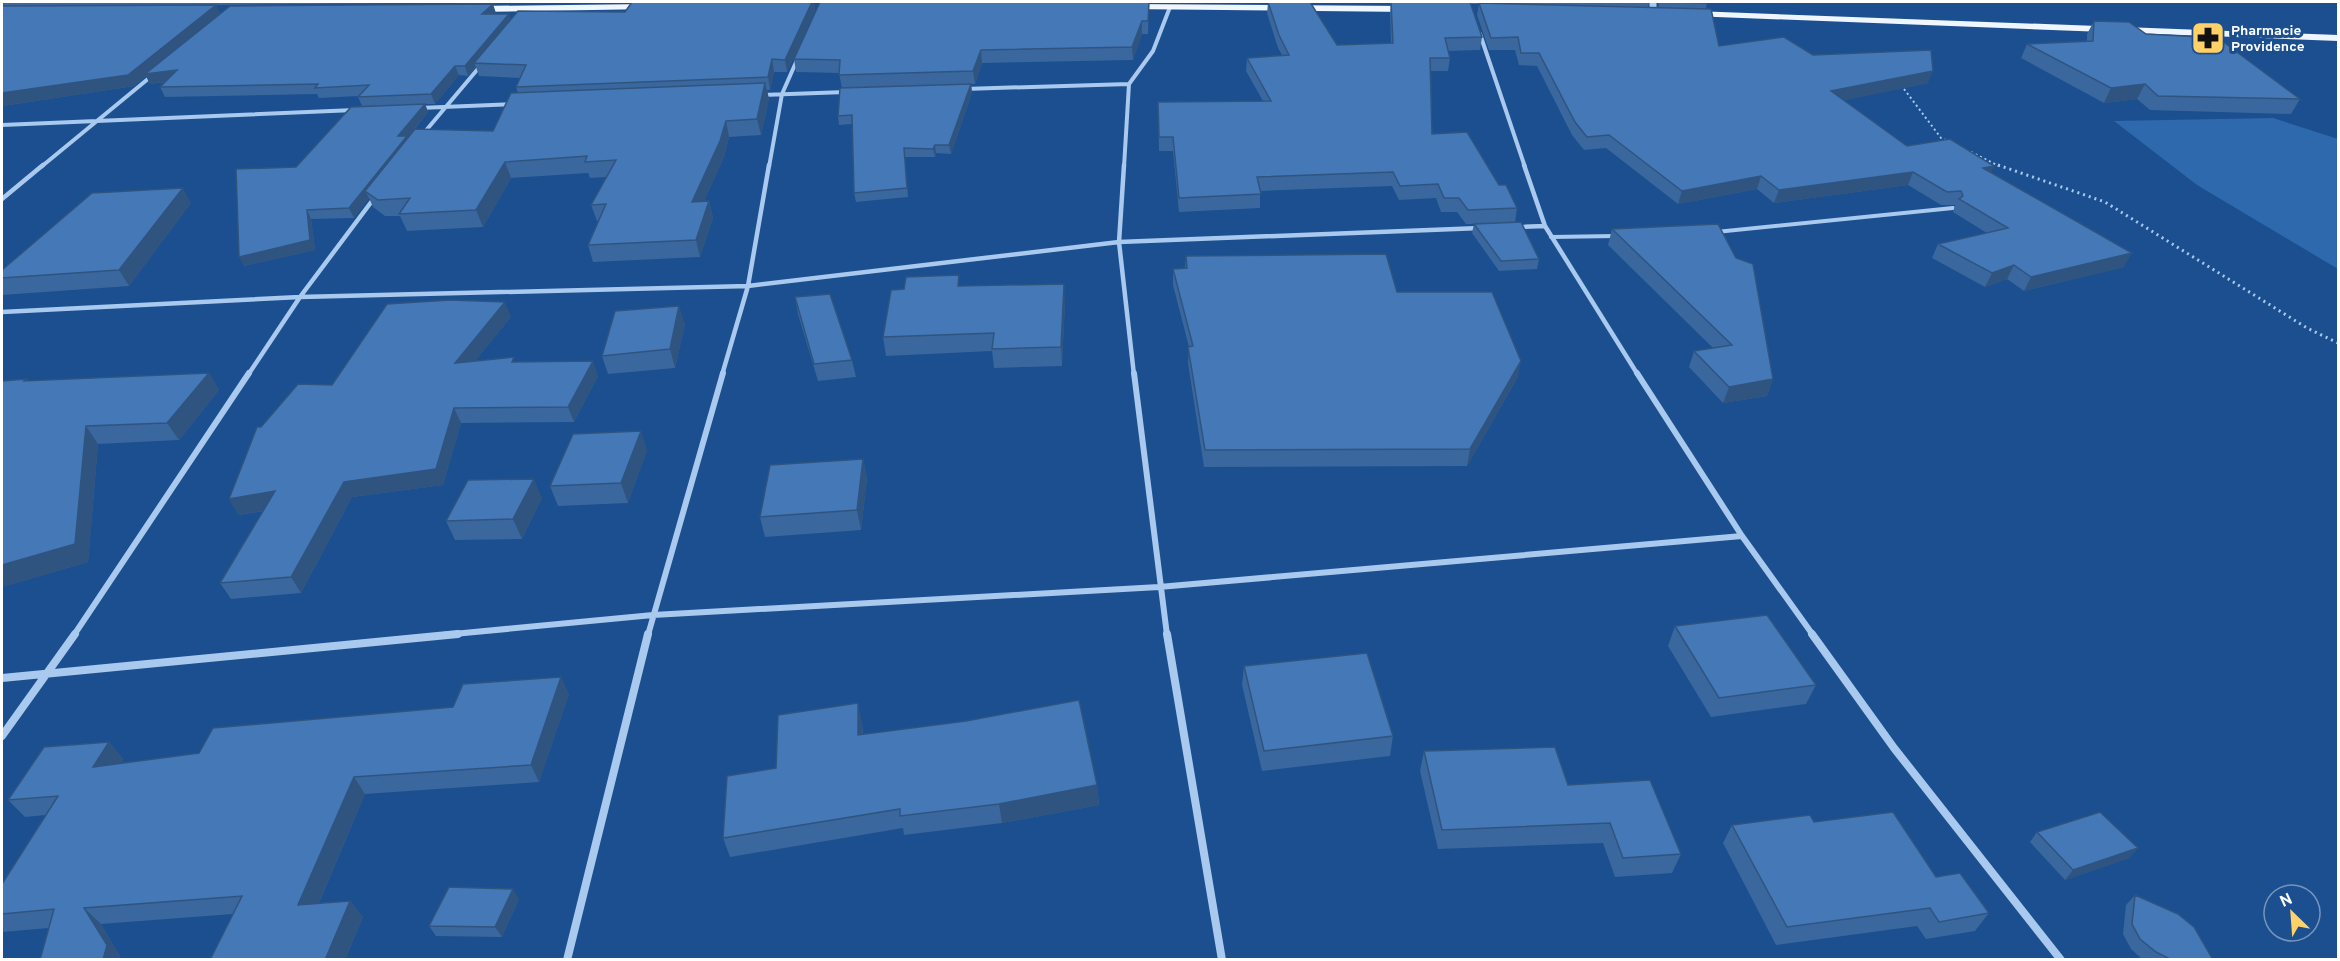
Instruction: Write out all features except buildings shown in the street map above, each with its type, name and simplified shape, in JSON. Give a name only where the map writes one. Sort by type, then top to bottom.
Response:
[{"type":"main road","points":[[470,9],[658,7]]},
{"type":"main road","points":[[1123,7],[1425,9]]},
{"type":"main road","points":[[1642,12],[1665,13]]},
{"type":"main road","points":[[1687,14],[2338,38]]},
{"type":"street","points":[[1653,2],[1653,13]]},
{"type":"street","points":[[1170,7],[1153,51],[1129,84],[1119,242],[1159,587],[1222,960]]},
{"type":"street","points":[[521,18],[529,9]]},
{"type":"street","points":[[1475,21],[1545,226],[1551,237],[1742,536],[1893,748],[2061,960]]},
{"type":"street","points":[[567,960],[653,615],[748,286],[782,94],[800,55]]},
{"type":"street","points":[[416,145],[445,106],[483,62]]},
{"type":"street","points":[[2,199],[160,69]]},
{"type":"street","points":[[962,89],[1129,84]]},
{"type":"street","points":[[759,95],[854,92]]},
{"type":"street","points":[[410,108],[514,104]]},
{"type":"street","points":[[2,125],[363,110]]},
{"type":"street","points":[[2,736],[48,675],[300,297],[379,192]]},
{"type":"street","points":[[1509,227],[1545,226]]},
{"type":"street","points":[[2,312],[300,297],[748,286],[1119,242],[1486,228]]},
{"type":"street","points":[[2,678],[653,615],[1159,587],[1742,536]]},
{"type":"lane","points":[[1706,233],[1953,208]]},
{"type":"lane","points":[[1551,237],[1623,236]]},
{"type":"path","points":[[1894,76],[1941,138],[1952,143]]},
{"type":"path","points":[[1962,148],[2003,168],[2105,202],[2307,328],[2338,343]]},
{"type":"shaded area","points":[[2273,118],[2338,139],[2338,269],[2197,185],[2114,121]]},
{"type":"place","name":"Pharmacie Providence","points":[[2208,38]]}]
